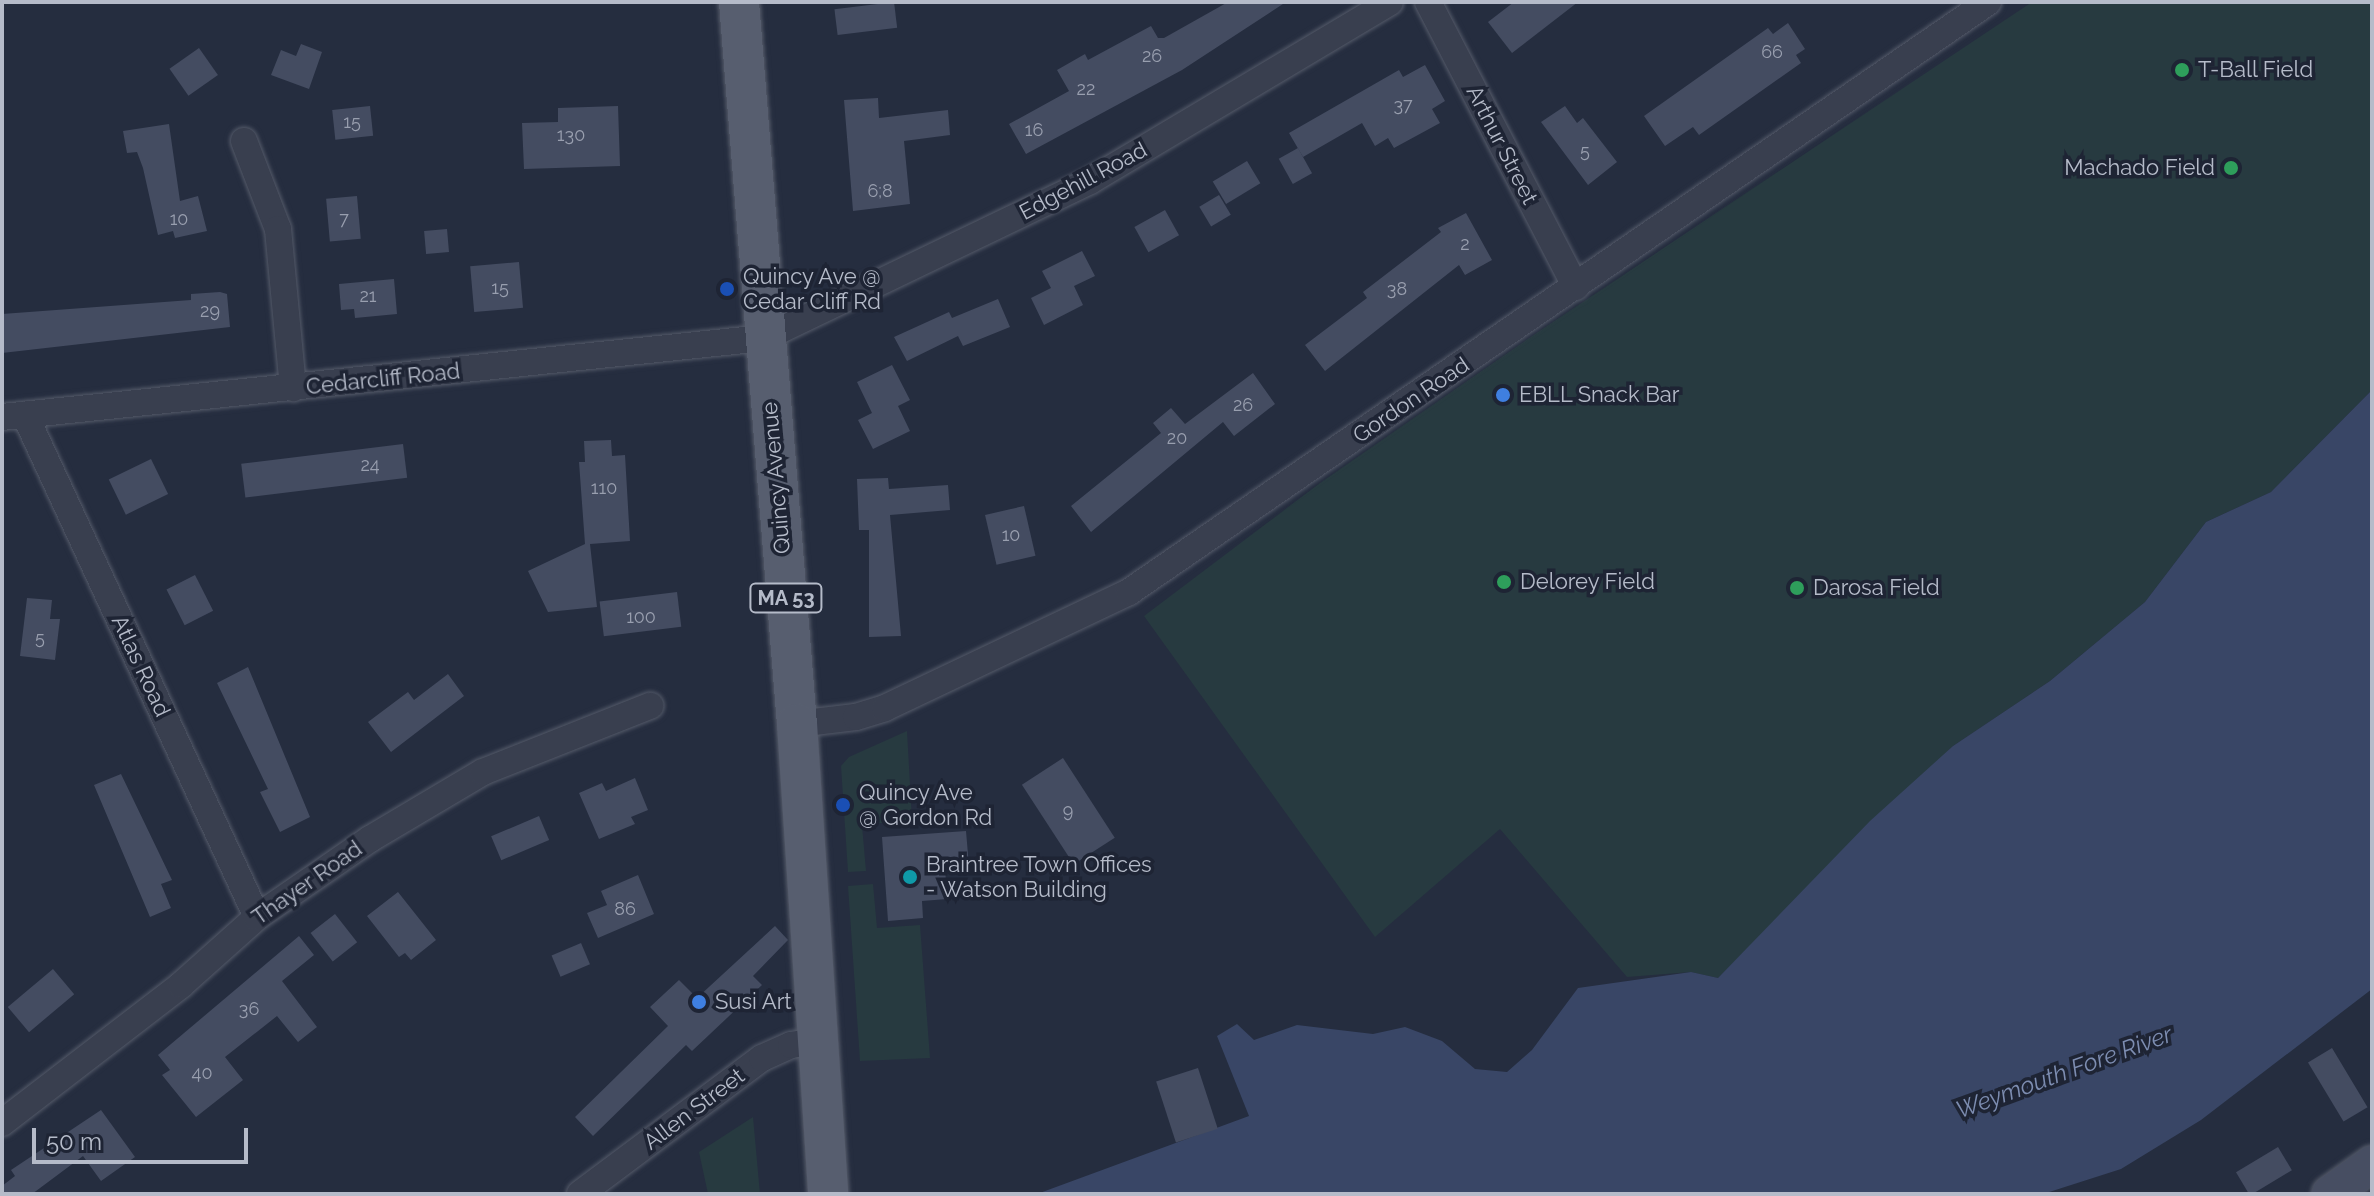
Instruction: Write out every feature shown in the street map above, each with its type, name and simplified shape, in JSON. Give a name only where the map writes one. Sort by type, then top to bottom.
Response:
[{"type":"main road","name":"Quincy Avenue","points":[[739,2],[797,724],[828,1194]]},
{"type":"main road","points":[[2330,1194],[2372,1164]]},
{"type":"street","name":"Edgehill Road","points":[[764,338],[1090,181],[1390,2]]},
{"type":"street","name":"Arthur Street","points":[[1428,2],[1576,287]]},
{"type":"street","name":"Gordon Road","points":[[797,724],[885,708],[1129,592],[1988,2]]},
{"type":"street","points":[[244,141],[278,229],[293,388]]},
{"type":"street","name":"Cedarcliff Road","points":[[13,416],[764,338]]},
{"type":"street","name":"Atlas Road","points":[[13,416],[257,917]]},
{"type":"street","name":"Thayer Road","points":[[2,1123],[181,985],[257,917],[370,839],[483,772],[650,706]]},
{"type":"street","name":"Allen Street","points":[[580,1194],[762,1058],[791,1045],[817,1041]]},
{"type":"shaded area","points":[[2032,2],[2372,2],[2372,390],[2271,492],[2206,522],[2145,602],[2050,681],[1953,746],[1718,978],[1691,972],[1627,977],[1500,829],[1375,937],[1144,616],[1320,483],[1535,334]]},
{"type":"shaded area","points":[[907,731],[912,820],[862,825],[866,871],[848,872],[841,766],[849,757]]},
{"type":"shaded area","points":[[873,884],[877,928],[920,925],[930,1058],[860,1061],[848,886]]},
{"type":"shaded area","points":[[753,1117],[760,1194],[708,1194],[699,1152]]},
{"type":"water","name":"Weymouth Fore River","points":[[2372,390],[2372,989],[2201,1120],[2121,1169],[2043,1194],[1037,1194],[1249,1116],[1217,1036],[1237,1024],[1254,1040],[1297,1025],[1373,1034],[1405,1027],[1442,1041],[1475,1069],[1507,1072],[1532,1050],[1578,988],[1691,972],[1718,978],[1870,821],[1953,746],[2050,681],[2145,602],[2206,522],[2271,492]]},
{"type":"building","points":[[894,2],[897,28],[838,35],[834,9]]},
{"type":"building","points":[[1228,2],[1286,2],[1182,70],[1026,154],[1009,124],[1069,91],[1057,70],[1085,54],[1088,60],[1151,26],[1158,38],[1164,38]]},
{"type":"building","points":[[1514,2],[1578,2],[1512,53],[1488,22]]},
{"type":"building","points":[[1788,23],[1805,49],[1796,55],[1801,63],[1699,135],[1693,127],[1665,146],[1644,116],[1768,28],[1773,34]]},
{"type":"building","points":[[301,44],[322,52],[309,89],[271,75],[281,50],[296,56]]},
{"type":"building","points":[[199,48],[218,75],[188,96],[170,69]]},
{"type":"building","points":[[1425,65],[1445,101],[1432,109],[1440,123],[1394,148],[1388,138],[1375,146],[1362,123],[1303,157],[1289,133],[1399,70],[1403,77]]},
{"type":"building","points":[[878,98],[879,118],[948,110],[950,135],[904,141],[910,204],[853,211],[844,100]]},
{"type":"building","points":[[370,106],[373,136],[335,140],[332,110]]},
{"type":"building","points":[[618,106],[620,166],[524,169],[522,123],[558,122],[558,108]]},
{"type":"building","points":[[1565,106],[1577,123],[1583,118],[1617,162],[1588,185],[1541,122]]},
{"type":"building","points":[[169,124],[180,201],[198,196],[207,231],[175,238],[173,231],[158,235],[143,168],[137,152],[127,153],[123,131]]},
{"type":"building","points":[[1298,148],[1312,173],[1293,184],[1279,159]]},
{"type":"building","points":[[1247,161],[1260,183],[1226,204],[1213,182]]},
{"type":"building","points":[[1219,195],[1231,215],[1211,227],[1199,207]]},
{"type":"building","points":[[357,196],[361,239],[330,242],[326,199]]},
{"type":"building","points":[[1165,210],[1179,235],[1148,252],[1134,227]]},
{"type":"building","points":[[1466,213],[1492,260],[1465,275],[1459,265],[1325,371],[1305,345],[1367,298],[1363,292],[1441,232],[1438,228]]},
{"type":"building","points":[[447,229],[449,252],[426,254],[424,231]]},
{"type":"building","points":[[1082,251],[1095,276],[1074,286],[1083,305],[1044,325],[1031,298],[1051,288],[1042,271]]},
{"type":"building","points":[[519,262],[523,308],[474,312],[470,266]]},
{"type":"building","points":[[394,279],[397,314],[355,318],[354,309],[341,310],[339,284]]},
{"type":"building","points":[[191,294],[227,294],[230,327],[2,353],[2,314],[191,300]]},
{"type":"building","points":[[998,299],[1010,327],[963,346],[958,336],[907,361],[894,337],[949,312],[952,318]]},
{"type":"building","points":[[892,365],[910,400],[898,406],[910,431],[873,449],[858,420],[872,413],[857,382]]},
{"type":"building","points":[[1253,373],[1275,404],[1234,436],[1223,422],[1091,532],[1071,506],[1161,433],[1153,423],[1171,408],[1185,424]]},
{"type":"building","points":[[611,440],[612,456],[625,455],[630,541],[590,544],[597,607],[548,612],[528,571],[585,544],[579,462],[585,462],[584,441]]},
{"type":"building","points":[[403,444],[407,478],[245,498],[241,464]]},
{"type":"building","points":[[151,459],[168,494],[126,515],[109,480]]},
{"type":"building","points":[[888,478],[889,489],[948,485],[950,510],[890,515],[901,636],[869,637],[869,530],[859,530],[857,479]]},
{"type":"building","points":[[1024,506],[1035,556],[996,565],[985,515]]},
{"type":"building","points":[[195,575],[213,611],[185,625],[166,590]]},
{"type":"building","points":[[677,592],[681,627],[604,636],[600,602]]},
{"type":"building","points":[[27,598],[52,600],[50,619],[60,619],[55,660],[20,656]]},
{"type":"building","points":[[248,667],[310,817],[280,832],[260,792],[268,789],[217,683]]},
{"type":"building","points":[[448,674],[464,696],[391,752],[368,722],[408,692],[414,700]]},
{"type":"building","points":[[1063,758],[1115,838],[1074,864],[1022,785]]},
{"type":"building","points":[[121,774],[172,880],[161,884],[171,908],[150,917],[94,785]]},
{"type":"building","points":[[635,778],[648,810],[631,817],[635,824],[599,839],[579,793],[602,783],[606,791]]},
{"type":"building","points":[[539,816],[549,840],[501,860],[491,836]]},
{"type":"building","name":"Braintree Town Offices - Watson Building","points":[[966,831],[969,866],[945,867],[947,899],[922,901],[923,918],[888,921],[882,837]]},
{"type":"building","points":[[638,875],[654,914],[598,938],[587,913],[607,905],[601,891]]},
{"type":"building","points":[[398,892],[436,940],[411,960],[405,953],[399,957],[367,916]]},
{"type":"building","points":[[335,914],[357,942],[333,961],[311,933]]},
{"type":"building","points":[[775,926],[788,940],[753,976],[762,985],[692,1051],[686,1045],[593,1136],[575,1117],[668,1026],[650,1007],[679,980],[697,998]]},
{"type":"building","points":[[299,936],[314,955],[282,981],[317,1027],[298,1042],[277,1016],[225,1057],[243,1080],[196,1117],[162,1075],[170,1070],[158,1055]]},
{"type":"building","points":[[581,943],[590,964],[561,977],[552,956]]},
{"type":"building","points":[[53,969],[74,994],[29,1032],[8,1007]]},
{"type":"building","points":[[2332,1048],[2368,1107],[2344,1122],[2308,1062]]},
{"type":"building","points":[[1198,1068],[1218,1129],[1176,1142],[1156,1082]]},
{"type":"building","points":[[101,1110],[135,1157],[101,1181],[83,1156],[32,1194],[2,1194],[2,1186],[15,1176],[11,1170]]},
{"type":"building","points":[[2278,1147],[2292,1170],[2252,1194],[2249,1194],[2236,1172]]},
{"type":"place","name":"T-Ball Field","points":[[2182,70]]},
{"type":"place","name":"Machado Field","points":[[2231,168]]},
{"type":"place","name":"Quincy Ave @ Cedar Cliff Rd","points":[[727,289]]},
{"type":"place","name":"EBLL Snack Bar","points":[[1503,395]]},
{"type":"place","name":"Delorey Field","points":[[1504,582]]},
{"type":"place","name":"Darosa Field","points":[[1797,588]]},
{"type":"place","name":"Quincy Ave @ Gordon Rd","points":[[843,805]]},
{"type":"place","name":"Braintree Town Offices - Watson Building","points":[[910,877]]},
{"type":"place","name":"Susi Art","points":[[699,1002]]}]
